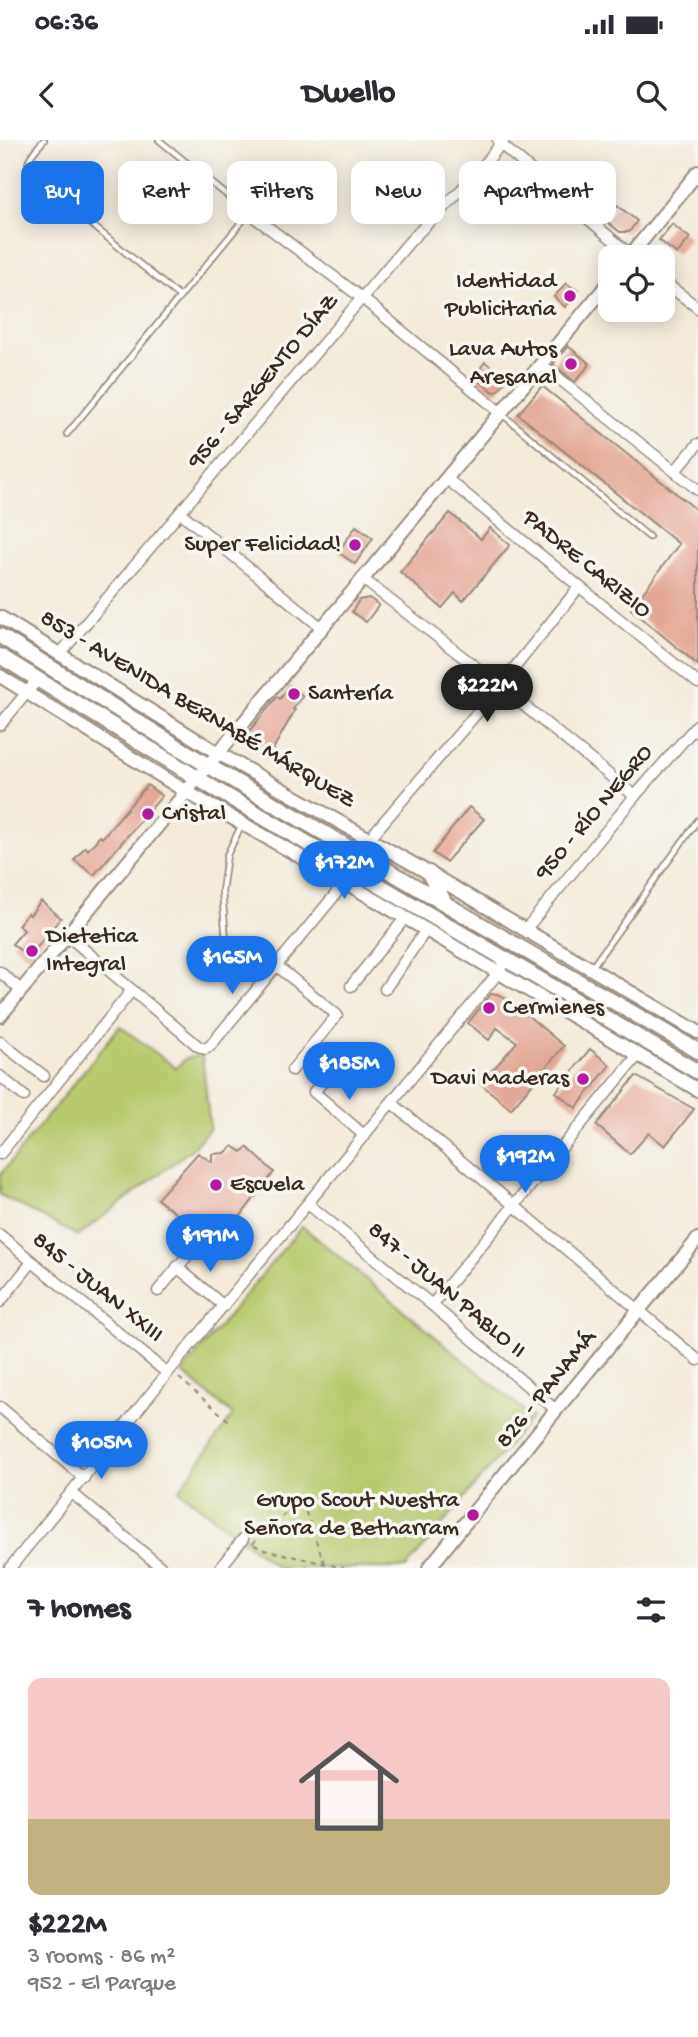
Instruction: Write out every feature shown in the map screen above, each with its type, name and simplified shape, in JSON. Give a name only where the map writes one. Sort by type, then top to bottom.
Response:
[{"type":"main road","name":"853 - AVENIDA BERNABÉ MÁRQUEZ","points":[[0,636],[207,765],[698,1051]]},
{"type":"main road","points":[[0,656],[196,778],[698,1072]]},
{"type":"main road","points":[[429,873],[446,904]]},
{"type":"street","points":[[500,141],[617,245]]},
{"type":"street","name":"956 - SARGENTO DÍAZ","points":[[60,655],[427,222],[475,176],[500,141]]},
{"type":"street","points":[[640,245],[698,172]]},
{"type":"street","points":[[264,224],[362,298],[501,413]]},
{"type":"street","points":[[675,290],[698,308]]},
{"type":"street","points":[[0,1016],[598,296]]},
{"type":"street","points":[[541,364],[698,490]]},
{"type":"street","points":[[675,471],[698,444]]},
{"type":"street","name":"PADRE CARIZIO","points":[[447,479],[698,683]]},
{"type":"street","points":[[181,513],[322,628]]},
{"type":"street","points":[[363,579],[635,796]]},
{"type":"street","points":[[369,839],[500,686],[579,587]]},
{"type":"street","name":"853 - AVENIDA BERNABÉ MÁRQUEZ","points":[[0,618],[218,752],[698,1032]]},
{"type":"street","points":[[0,676],[185,791],[698,1090]]},
{"type":"street","points":[[0,725],[37,679]]},
{"type":"street","name":"950 - RÍO NEGRO","points":[[525,930],[698,724]]},
{"type":"street","points":[[67,935],[198,1046],[205,1049],[277,966],[335,895],[343,881]]},
{"type":"street","points":[[351,985],[405,918]]},
{"type":"street","points":[[385,989],[426,930]]},
{"type":"street","points":[[10,1568],[498,973],[506,958]]},
{"type":"street","points":[[277,966],[337,1014],[292,1070]]},
{"type":"street","points":[[0,972],[22,990]]},
{"type":"street","points":[[0,1154],[132,990]]},
{"type":"street","points":[[0,1042],[44,1076]]},
{"type":"street","points":[[432,1305],[639,1054]]},
{"type":"street","points":[[333,1069],[314,1093],[365,1136]]},
{"type":"street","points":[[0,1076],[24,1096]]},
{"type":"street","points":[[392,1103],[698,1360]]},
{"type":"street","name":"847 - JUAN PABLO II","points":[[308,1205],[556,1410]]},
{"type":"street","name":"845 - JUAN XXIII","points":[[0,1235],[169,1372]]},
{"type":"street","name":"826 - PANAMÁ","points":[[429,1568],[698,1239]]},
{"type":"street","points":[[158,1291],[197,1244]]},
{"type":"street","points":[[0,1302],[32,1262]]},
{"type":"street","points":[[177,1267],[224,1306]]},
{"type":"street","points":[[0,1407],[85,1478]]},
{"type":"street","points":[[72,1493],[162,1568]]},
{"type":"street","points":[[219,1568],[243,1539]]},
{"type":"lane","points":[[44,140],[27,164],[31,175],[180,297]]},
{"type":"lane","points":[[159,140],[227,195]]},
{"type":"lane","points":[[67,434],[180,297],[246,224]]},
{"type":"lane","points":[[501,413],[649,537]]},
{"type":"lane","points":[[591,969],[698,820]]},
{"type":"lane","points":[[226,942],[222,891],[226,855],[242,824]]},
{"type":"path","points":[[169,1372],[229,1421]]},
{"type":"path","points":[[326,1568],[323,1563],[301,1499],[252,1544],[264,1550],[323,1563],[344,1568]]},
{"type":"green space","points":[[120,1026],[176,1068],[185,1059],[202,1055],[210,1128],[193,1148],[78,1236],[0,1195],[0,1175]]},
{"type":"green space","points":[[302,1226],[532,1417],[406,1568],[278,1568],[179,1490],[233,1415],[182,1372]]},
{"type":"building","points":[[616,206],[637,221],[629,232],[620,232],[610,224],[616,224]]},
{"type":"building","points":[[672,224],[690,238],[677,254],[675,245],[665,245],[659,240]]},
{"type":"building","points":[[566,283],[578,292],[565,307],[554,297]]},
{"type":"building","name":"Lava Autos Aresanal","points":[[568,346],[590,364],[575,382],[553,364]]},
{"type":"building","points":[[485,362],[507,379],[497,392],[474,377]]},
{"type":"building","points":[[542,386],[698,511],[698,665],[631,609],[679,544],[518,414]]},
{"type":"building","points":[[450,513],[481,539],[490,528],[510,545],[463,601],[455,593],[442,608],[400,572]]},
{"type":"building","name":"Super Felicidad!","points":[[356,526],[373,538],[355,564],[338,552]]},
{"type":"building","points":[[369,598],[379,605],[366,622],[352,612],[359,600]]},
{"type":"building","points":[[290,686],[303,696],[293,709],[295,710],[268,758],[246,745],[246,735],[277,697],[280,699]]},
{"type":"building","points":[[147,785],[162,796],[94,875],[74,860],[85,847],[88,850],[100,836],[102,838]]},
{"type":"building","points":[[469,807],[484,819],[446,862],[433,853]]},
{"type":"building","points":[[41,901],[61,918],[29,957],[12,944],[24,930],[18,925]]},
{"type":"building","points":[[491,994],[497,994],[514,1004],[564,1046],[511,1109],[481,1084],[517,1042],[497,1028],[489,1040],[468,1023]]},
{"type":"building","name":"Davi Maderas","points":[[590,1049],[610,1065],[576,1108],[556,1092]]},
{"type":"building","points":[[636,1076],[694,1109],[665,1146],[649,1133],[630,1154],[596,1125]]},
{"type":"building","name":"Escuela","points":[[233,1146],[242,1152],[247,1147],[274,1172],[218,1246],[157,1199],[198,1153],[212,1162],[212,1154],[225,1153]]},
{"type":"place","name":"Identidad Publicitaria","points":[[570,296]]},
{"type":"place","name":"Lava Autos Aresanal","points":[[571,364]]},
{"type":"place","name":"Super Felicidad!","points":[[355,545]]},
{"type":"place","name":"Santería","points":[[294,694]]},
{"type":"place","name":"Cristal","points":[[148,814]]},
{"type":"place","name":"Dietetica Integral","points":[[32,951]]},
{"type":"place","name":"Cermienes","points":[[489,1008]]},
{"type":"place","name":"Davi Maderas","points":[[583,1079]]},
{"type":"place","name":"Escuela","points":[[216,1185]]},
{"type":"place","name":"Grupo Scout Nuestra Señora de Betharram","points":[[473,1515]]}]
